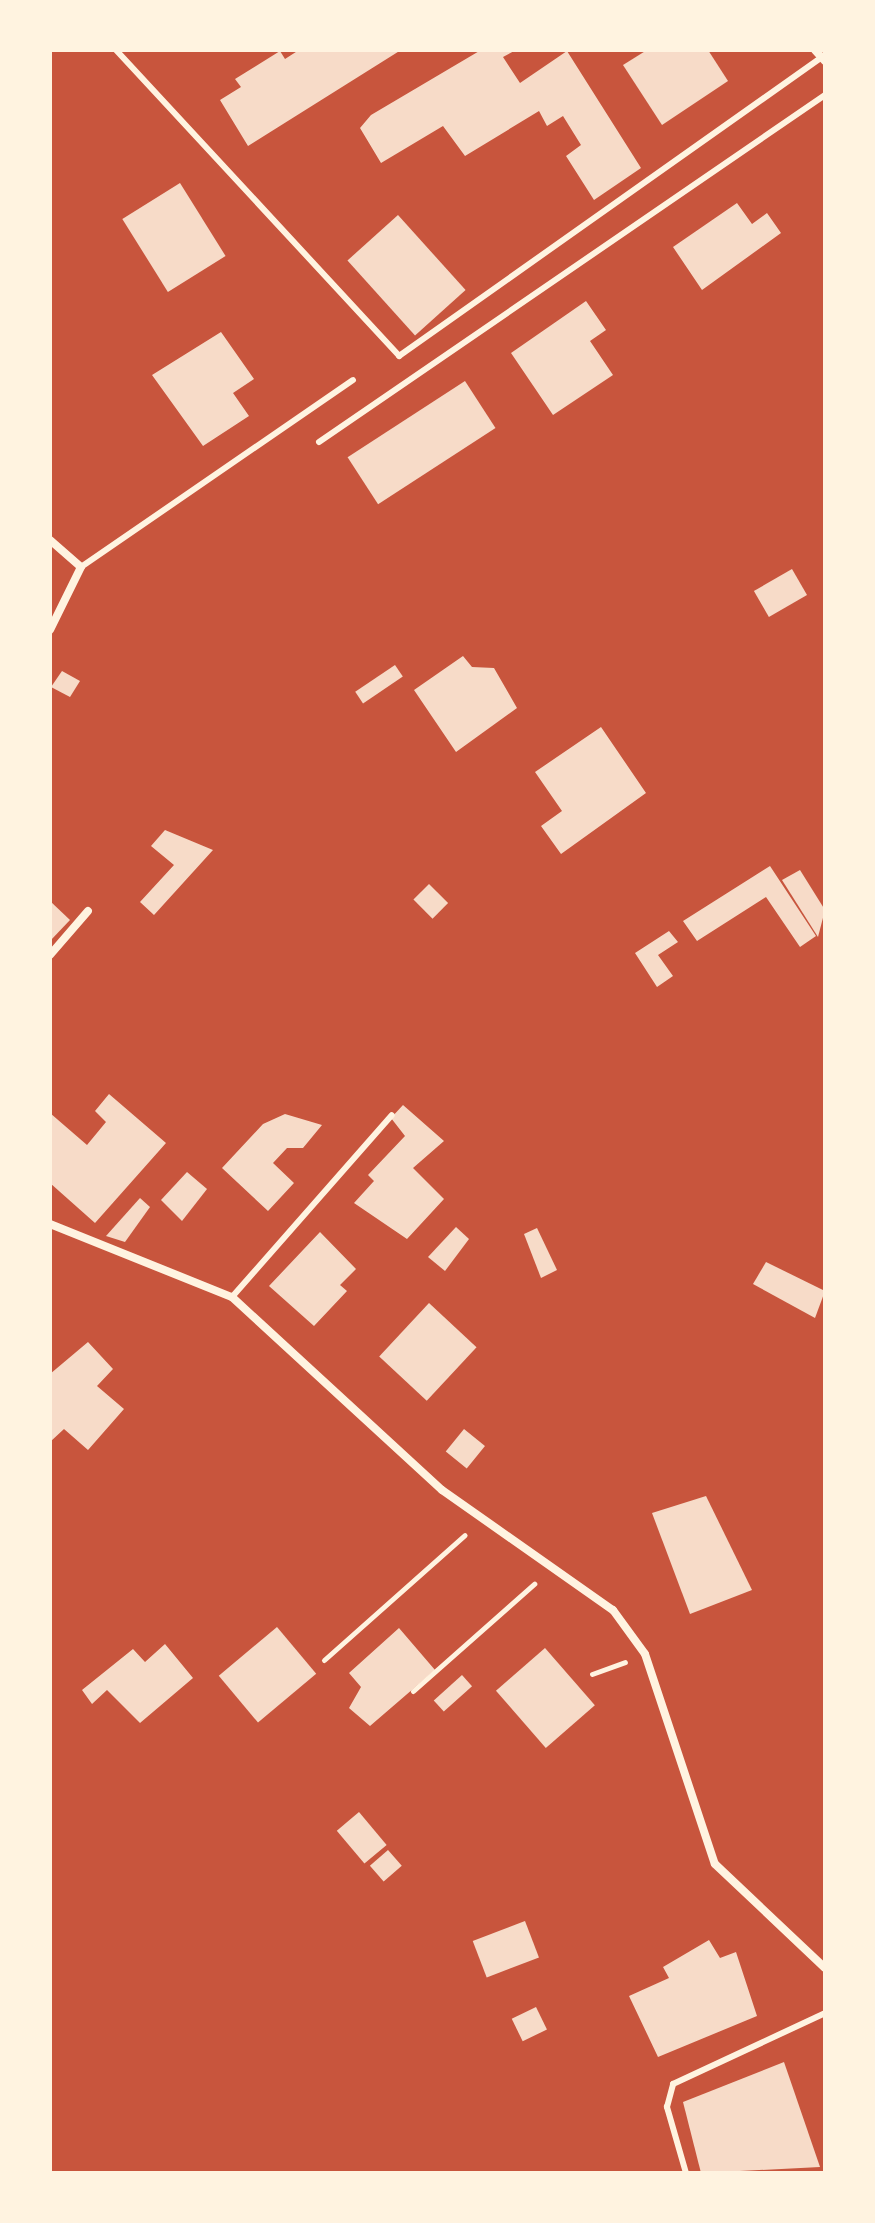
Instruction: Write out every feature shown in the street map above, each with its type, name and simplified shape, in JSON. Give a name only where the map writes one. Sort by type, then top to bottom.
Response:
[{"type":"street","points":[[815,50],[824,59]]},
{"type":"street","points":[[50,540],[81,567],[50,630]]},
{"type":"street","points":[[50,955],[88,911]]},
{"type":"street","points":[[50,1224],[232,1297],[442,1490],[613,1610],[645,1654],[715,1864],[825,1968]]},
{"type":"lane","points":[[116,50],[399,356],[824,59]]},
{"type":"lane","points":[[319,442],[825,95]]},
{"type":"lane","points":[[81,567],[353,380]]},
{"type":"lane","points":[[232,1297],[392,1115]]},
{"type":"lane","points":[[686,2173],[667,2107],[673,2084],[825,2013]]},
{"type":"path","points":[[324,1660],[484,1519]]},
{"type":"path","points":[[413,1691],[553,1567]]},
{"type":"path","points":[[592,1674],[645,1654]]},
{"type":"building","points":[[299,50],[401,50],[248,146],[220,100],[241,87],[235,79],[280,51],[285,59]]},
{"type":"building","points":[[481,50],[516,50],[503,57],[520,83],[567,51],[641,168],[594,200],[566,156],[581,145],[563,116],[547,126],[539,111],[465,156],[443,126],[381,163],[360,128],[371,115]]},
{"type":"building","points":[[647,50],[708,50],[728,81],[662,125],[623,65]]},
{"type":"building","points":[[180,183],[226,256],[168,292],[122,219]]},
{"type":"building","points":[[737,203],[752,224],[767,213],[781,233],[702,290],[673,247]]},
{"type":"building","points":[[398,215],[466,290],[415,336],[347,261]]},
{"type":"building","points":[[586,301],[606,330],[590,341],[613,375],[553,415],[511,353]]},
{"type":"building","points":[[221,332],[254,379],[233,393],[249,416],[203,446],[152,375]]},
{"type":"building","points":[[465,381],[495,428],[378,504],[348,457]]},
{"type":"building","points":[[792,569],[807,595],[769,617],[754,591]]},
{"type":"building","points":[[463,656],[472,667],[494,668],[517,708],[456,752],[414,690]]},
{"type":"building","points":[[395,665],[403,677],[363,703],[355,692]]},
{"type":"building","points":[[62,671],[80,681],[70,697],[51,687]]},
{"type":"building","points":[[601,727],[646,793],[561,854],[541,826],[562,811],[535,772]]},
{"type":"building","points":[[165,830],[213,850],[154,915],[140,902],[174,865],[151,846]]},
{"type":"building","points":[[770,866],[816,936],[800,947],[766,897],[697,941],[683,921]]},
{"type":"building","points":[[800,870],[825,910],[818,937],[782,880]]},
{"type":"building","points":[[429,884],[448,903],[433,919],[413,900]]},
{"type":"building","points":[[50,901],[70,920],[50,941]]},
{"type":"building","points":[[669,931],[678,942],[658,955],[673,976],[657,987],[635,953]]},
{"type":"building","points":[[109,1094],[166,1143],[95,1223],[50,1183],[50,1113],[87,1145],[106,1122],[95,1111]]},
{"type":"building","points":[[403,1105],[444,1141],[413,1168],[444,1199],[407,1239],[354,1203],[374,1181],[368,1175],[405,1136],[391,1118]]},
{"type":"building","points":[[285,1114],[322,1125],[303,1148],[287,1148],[273,1163],[294,1183],[268,1211],[222,1168],[263,1124]]},
{"type":"building","points":[[187,1172],[207,1189],[182,1221],[161,1200]]},
{"type":"building","points":[[140,1198],[150,1207],[125,1242],[106,1236]]},
{"type":"building","points":[[456,1227],[469,1239],[445,1271],[428,1257]]},
{"type":"building","points":[[537,1228],[557,1270],[541,1278],[524,1234]]},
{"type":"building","points":[[320,1232],[356,1269],[340,1285],[347,1291],[314,1326],[269,1286]]},
{"type":"building","points":[[766,1262],[825,1291],[815,1318],[753,1284]]},
{"type":"building","points":[[429,1303],[477,1347],[427,1401],[379,1356]]},
{"type":"building","points":[[88,1342],[113,1369],[97,1386],[124,1409],[88,1450],[64,1429],[50,1442],[50,1374]]},
{"type":"building","points":[[464,1429],[485,1446],[467,1469],[446,1452]]},
{"type":"building","points":[[706,1496],[752,1590],[690,1614],[652,1513]]},
{"type":"building","points":[[277,1627],[316,1674],[258,1723],[219,1676]]},
{"type":"building","points":[[399,1628],[435,1670],[370,1726],[349,1708],[361,1687],[349,1673]]},
{"type":"building","points":[[165,1644],[193,1678],[140,1723],[107,1690],[92,1704],[82,1690],[133,1649],[145,1662]]},
{"type":"building","points":[[545,1648],[595,1705],[546,1748],[496,1691]]},
{"type":"building","points":[[462,1675],[472,1686],[444,1712],[434,1700]]},
{"type":"building","points":[[359,1812],[387,1845],[364,1864],[337,1831]]},
{"type":"building","points":[[388,1850],[402,1866],[384,1882],[370,1866]]},
{"type":"building","points":[[525,1921],[539,1957],[487,1977],[473,1941]]},
{"type":"building","points":[[709,1940],[720,1958],[736,1952],[757,2016],[658,2057],[629,1996],[669,1978],[663,1967]]},
{"type":"building","points":[[536,2007],[547,2029],[523,2041],[512,2019]]},
{"type":"building","points":[[784,2062],[820,2167],[701,2173],[683,2102]]}]
